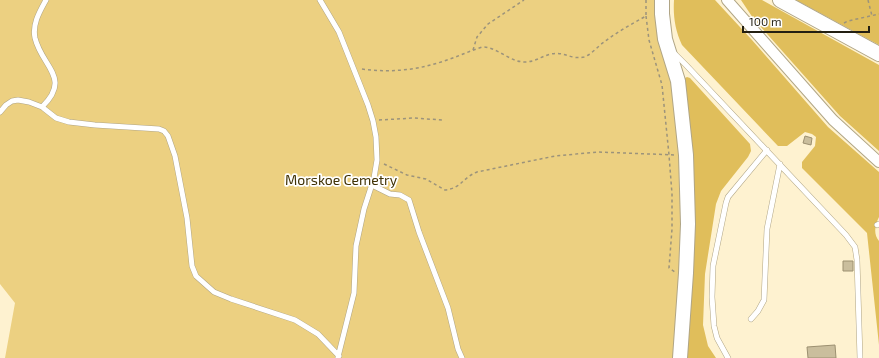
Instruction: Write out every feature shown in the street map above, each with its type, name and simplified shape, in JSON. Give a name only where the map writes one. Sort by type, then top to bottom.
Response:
[{"type":"main road","points":[[662,0],[665,39],[678,81],[686,155],[688,224],[680,358]]},
{"type":"main road","points":[[780,0],[879,54]]},
{"type":"street","points":[[728,0],[833,120],[879,162]]},
{"type":"lane","points":[[42,107],[50,99],[55,90],[56,82],[35,37],[35,24],[46,0]]},
{"type":"lane","points":[[320,0],[339,32],[354,68],[373,120],[376,137],[377,160],[372,186],[364,209],[356,246],[354,293],[338,357]]},
{"type":"lane","points":[[669,49],[767,150],[846,235],[855,247],[857,260],[860,358]]},
{"type":"lane","points":[[0,112],[6,105],[12,101],[18,100],[42,107],[56,118],[69,122],[159,129],[164,131],[168,136],[175,156],[187,218],[192,266],[196,276],[214,292],[295,320],[318,334],[338,357]]},
{"type":"lane","points":[[728,358],[717,338],[712,318],[713,266],[717,244],[728,197],[767,150]]},
{"type":"lane","points":[[751,319],[758,311],[764,300],[767,229],[780,164]]},
{"type":"lane","points":[[372,186],[390,194],[400,195],[409,200],[419,232],[448,308],[458,349],[462,358]]},
{"type":"path","points":[[473,50],[477,37],[488,24],[524,0]]},
{"type":"path","points":[[646,0],[649,40],[662,85],[669,155],[672,194],[672,229],[669,268],[673,272],[686,272]]},
{"type":"path","points":[[868,0],[872,16]]},
{"type":"path","points":[[835,31],[848,20],[879,14]]},
{"type":"path","points":[[354,68],[392,72],[420,68],[482,47],[487,47],[511,58],[525,62],[559,53],[575,58],[586,56],[605,41],[646,16]]},
{"type":"path","points":[[373,120],[414,118],[442,120]]},
{"type":"path","points":[[377,160],[407,175],[426,179],[445,190],[458,187],[465,179],[477,172],[555,156],[598,152],[686,155]]},
{"type":"green space","name":"Morskoe Cemetry","points":[[0,0],[655,0],[658,40],[672,83],[679,155],[682,228],[674,358],[5,358],[15,303],[0,284]]},
{"type":"shaded area","points":[[674,0],[715,0],[828,127],[879,172],[879,217],[875,229],[879,241],[879,345],[867,233],[802,168],[802,162],[815,146],[816,137],[805,132],[787,146],[778,146],[682,45],[675,23]]},
{"type":"shaded area","points":[[741,0],[762,0],[879,65],[879,151],[840,116],[753,18]]},
{"type":"shaded area","points":[[796,0],[879,0],[879,45]]},
{"type":"shaded area","points":[[685,78],[690,78],[750,144],[751,151],[721,191],[716,204],[705,274],[703,325],[708,346],[716,358],[686,358],[684,82]]},
{"type":"building","points":[[805,136],[812,138],[811,145],[803,143]]},
{"type":"building","points":[[843,261],[853,261],[853,271],[843,271]]},
{"type":"building","points":[[835,345],[836,358],[808,358],[807,347]]}]
